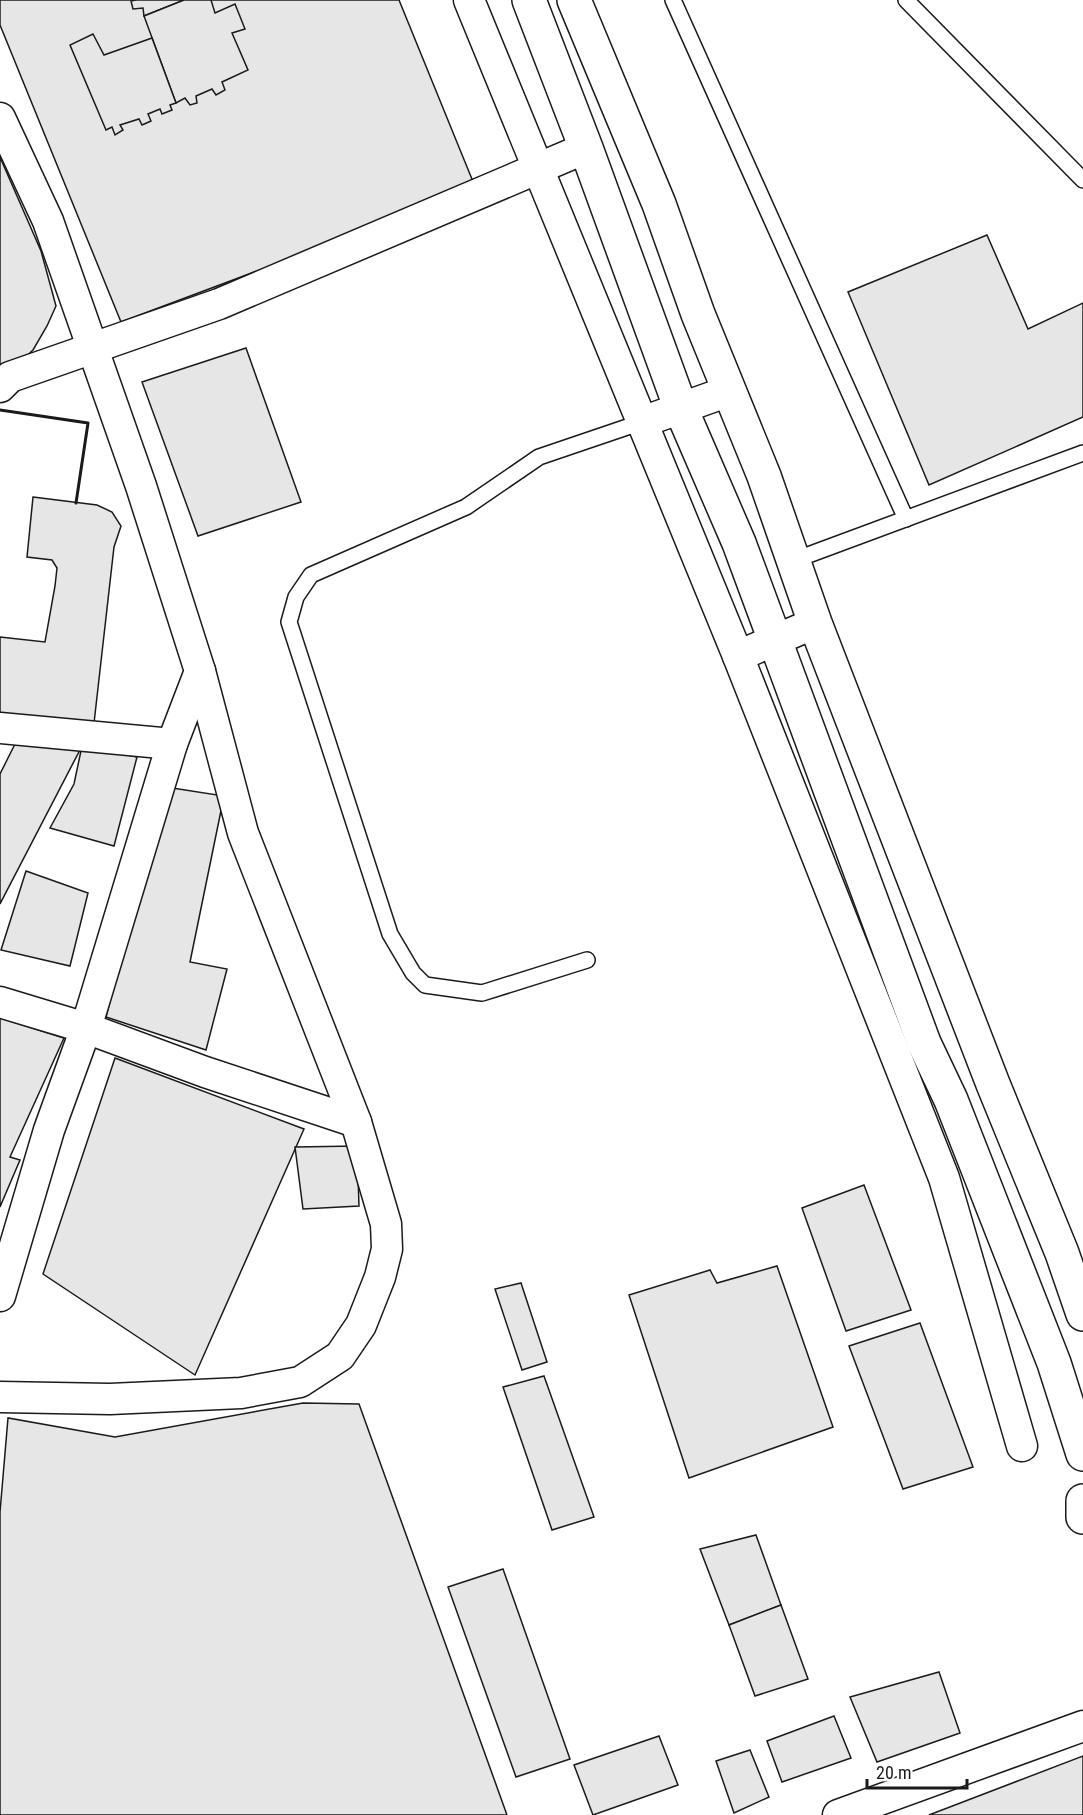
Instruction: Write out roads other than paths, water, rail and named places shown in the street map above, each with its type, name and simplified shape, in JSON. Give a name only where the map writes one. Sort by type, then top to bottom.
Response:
[{"type":"street","points":[[469,0],[738,656],[944,1178],[1022,1446]]},
{"type":"street","points":[[529,0],[586,148],[681,409],[739,543],[924,1043],[951,1100],[1054,1363],[1083,1454]]},
{"type":"street","points":[[574,0],[659,204],[698,314],[764,476],[815,623],[993,1084],[1062,1253],[1083,1314]]},
{"type":"street","points":[[0,118],[48,221],[141,486],[200,671],[243,833],[356,1122],[386,1224],[387,1249],[380,1277],[361,1325],[340,1356],[300,1382],[241,1393],[110,1399],[0,1397]]},
{"type":"street","points":[[0,387],[10,377],[93,350],[219,304],[586,148]]},
{"type":"street","points":[[642,422],[729,391]]},
{"type":"street","points":[[738,656],[815,623]]},
{"type":"street","points":[[0,1296],[49,1130],[86,1028],[172,744],[200,671]]},
{"type":"street","points":[[0,728],[172,744]]},
{"type":"street","points":[[0,1002],[86,1028],[205,1072],[356,1122]]},
{"type":"street","points":[[951,1100],[993,1084]]},
{"type":"street","points":[[944,1178],[976,1166]]},
{"type":"street","points":[[1083,1501],[1083,1517]]},
{"type":"street","points":[[845,1814],[1083,1726]]},
{"type":"lane","points":[[673,0],[906,519]]},
{"type":"lane","points":[[906,0],[1083,180]]},
{"type":"lane","points":[[587,960],[482,993],[425,985],[413,973],[390,934],[289,622],[296,597],[311,575],[466,507],[539,457],[642,422]]},
{"type":"lane","points":[[792,561],[1083,453]]}]
